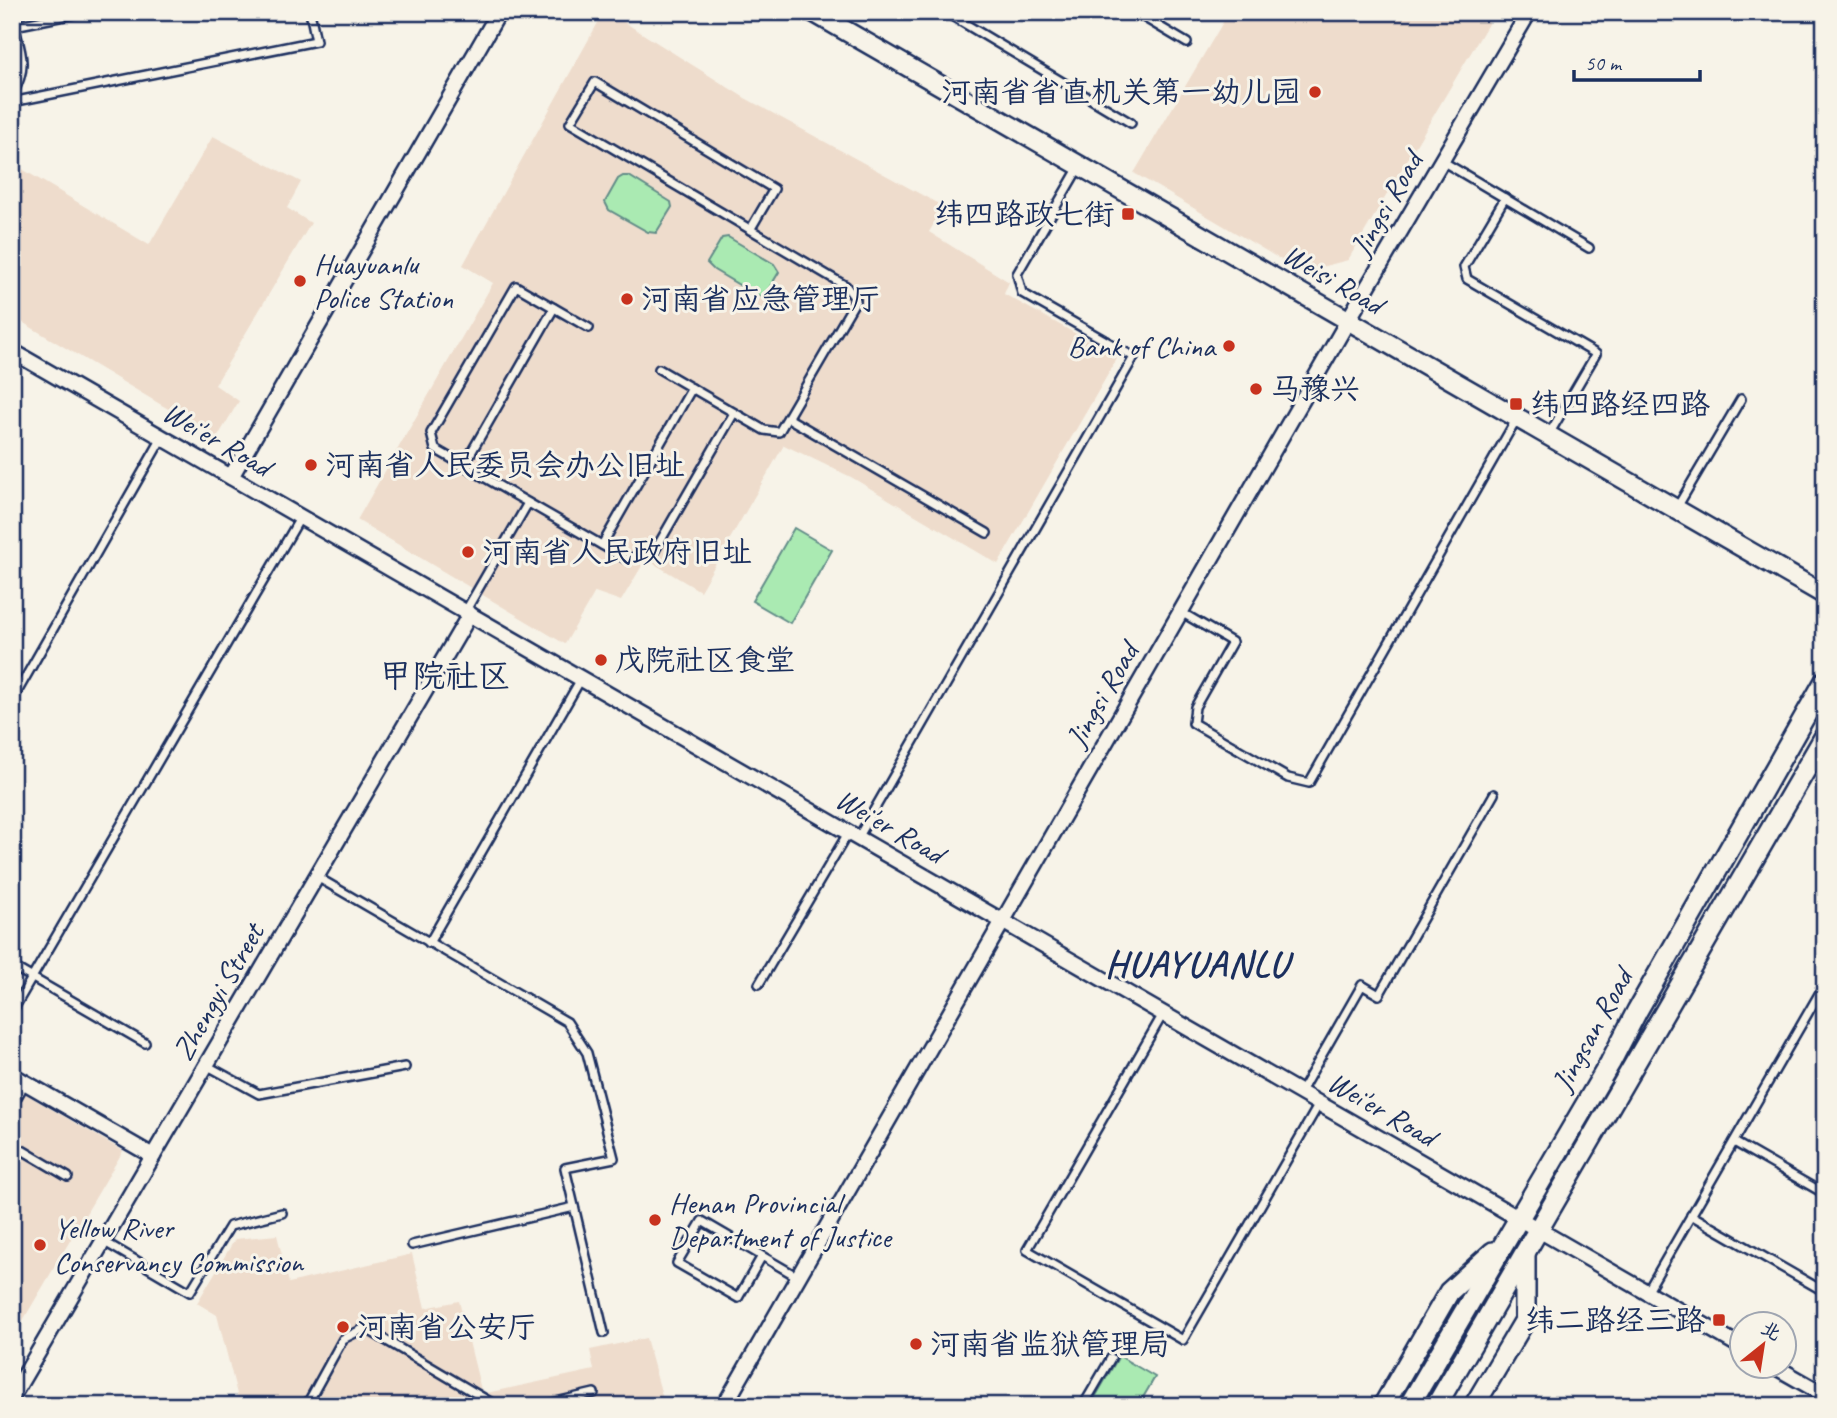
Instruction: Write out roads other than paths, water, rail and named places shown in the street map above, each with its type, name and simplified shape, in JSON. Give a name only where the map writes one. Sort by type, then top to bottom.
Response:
[{"type":"main road","name":"Jingsan Road","points":[[1409,1406],[1610,1063],[1825,681]]},
{"type":"main road","name":"Jingsan Road","points":[[1436,1406],[1825,736]]},
{"type":"main road","points":[[1383,1406],[1449,1292],[1506,1239]]},
{"type":"main road","points":[[1474,1406],[1525,1320],[1525,1253]]},
{"type":"street","points":[[231,477],[499,12]]},
{"type":"street","name":"Weisi Road","points":[[813,12],[833,17],[1080,166],[1825,595]]},
{"type":"street","name":"Jingsi Road","points":[[724,1406],[1348,321],[1529,12]]},
{"type":"street","name":"Wei'er Road","points":[[12,351],[1728,1339]]},
{"type":"street","name":"Zhengyi Street","points":[[12,1397],[468,613]]},
{"type":"street","points":[[12,1075],[153,1156]]},
{"type":"street","points":[[1798,1380],[1825,1395]]},
{"type":"lane","points":[[12,95],[19,85],[24,65],[13,22],[84,12]]},
{"type":"lane","points":[[12,102],[316,41],[310,12]]},
{"type":"lane","points":[[951,12],[952,16],[1132,123]]},
{"type":"lane","points":[[1135,12],[1187,43]]},
{"type":"lane","points":[[659,369],[764,430],[779,432],[856,300],[846,286],[750,230],[570,123],[594,82],[775,189],[750,230]]},
{"type":"lane","points":[[1441,161],[1589,248]]},
{"type":"lane","points":[[760,984],[853,835],[1134,357],[1022,293],[1017,274],[1080,166]]},
{"type":"lane","points":[[1505,198],[1464,267],[1467,279],[1596,354],[1548,436]]},
{"type":"lane","points":[[589,328],[516,286],[431,433],[435,449],[626,559],[654,552],[734,413]]},
{"type":"lane","points":[[464,465],[554,308]]},
{"type":"lane","points":[[601,545],[692,388]]},
{"type":"lane","points":[[1676,509],[1741,398]]},
{"type":"lane","points":[[788,418],[987,533]]},
{"type":"lane","points":[[1180,612],[1232,642],[1195,707],[1193,723],[1289,778],[1309,783],[1518,418]]},
{"type":"lane","points":[[12,701],[163,437]]},
{"type":"lane","points":[[468,613],[528,503]]},
{"type":"lane","points":[[12,1012],[300,517]]},
{"type":"lane","points":[[429,943],[581,678]]},
{"type":"lane","points":[[1300,1093],[1362,985],[1379,995],[1494,794]]},
{"type":"lane","points":[[316,877],[567,1022],[587,1053],[614,1157],[565,1168],[604,1333]]},
{"type":"lane","points":[[12,966],[145,1043]]},
{"type":"lane","points":[[1647,1292],[1819,994]]},
{"type":"lane","points":[[1163,1014],[1027,1250],[1183,1340],[1319,1104]]},
{"type":"lane","points":[[206,1065],[259,1094],[405,1067]]},
{"type":"lane","points":[[12,1106],[26,1082]]},
{"type":"lane","points":[[1734,1142],[1825,1194]]},
{"type":"lane","points":[[12,1144],[68,1177]]},
{"type":"lane","points":[[412,1245],[574,1207]]},
{"type":"lane","points":[[103,1241],[190,1292],[230,1226],[282,1213]]},
{"type":"lane","points":[[1691,1215],[1825,1292]]},
{"type":"lane","points":[[762,1256],[738,1298],[677,1264],[702,1221],[762,1256],[798,1277]]},
{"type":"lane","points":[[306,1406],[343,1339],[365,1328],[496,1406]]},
{"type":"lane","points":[[1083,1406],[1111,1358]]},
{"type":"lane","points":[[539,1406],[594,1393]]},
{"type":"place","name":"河南省省直机关第一幼儿园","points":[[1315,92]]},
{"type":"place","name":"纬四路政七街","points":[[1128,214]]},
{"type":"place","name":"Huayuanlu Police Station","points":[[300,281]]},
{"type":"place","name":"河南省应急管理厅","points":[[627,299]]},
{"type":"place","name":"Bank of China","points":[[1229,346]]},
{"type":"place","name":"马豫兴","points":[[1256,389]]},
{"type":"place","name":"纬四路经四路","points":[[1516,404]]},
{"type":"place","name":"河南省人民委员会办公旧址","points":[[311,465]]},
{"type":"place","name":"河南省人民政府旧址","points":[[468,552]]},
{"type":"place","name":"戊院社区食堂","points":[[601,660]]},
{"type":"place","name":"Henan Provincial Department of Justice","points":[[655,1220]]},
{"type":"place","name":"Yellow River Conservancy Commission","points":[[40,1245]]},
{"type":"place","name":"纬二路经三路","points":[[1719,1320]]},
{"type":"place","name":"河南省公安厅","points":[[343,1327]]},
{"type":"place","name":"河南省监狱管理局","points":[[916,1344]]},
{"type":"district","name":"甲院社区","points":[[445,676]]},
{"type":"district","name":"HUAYUANLU","points":[[1197,963]]}]
